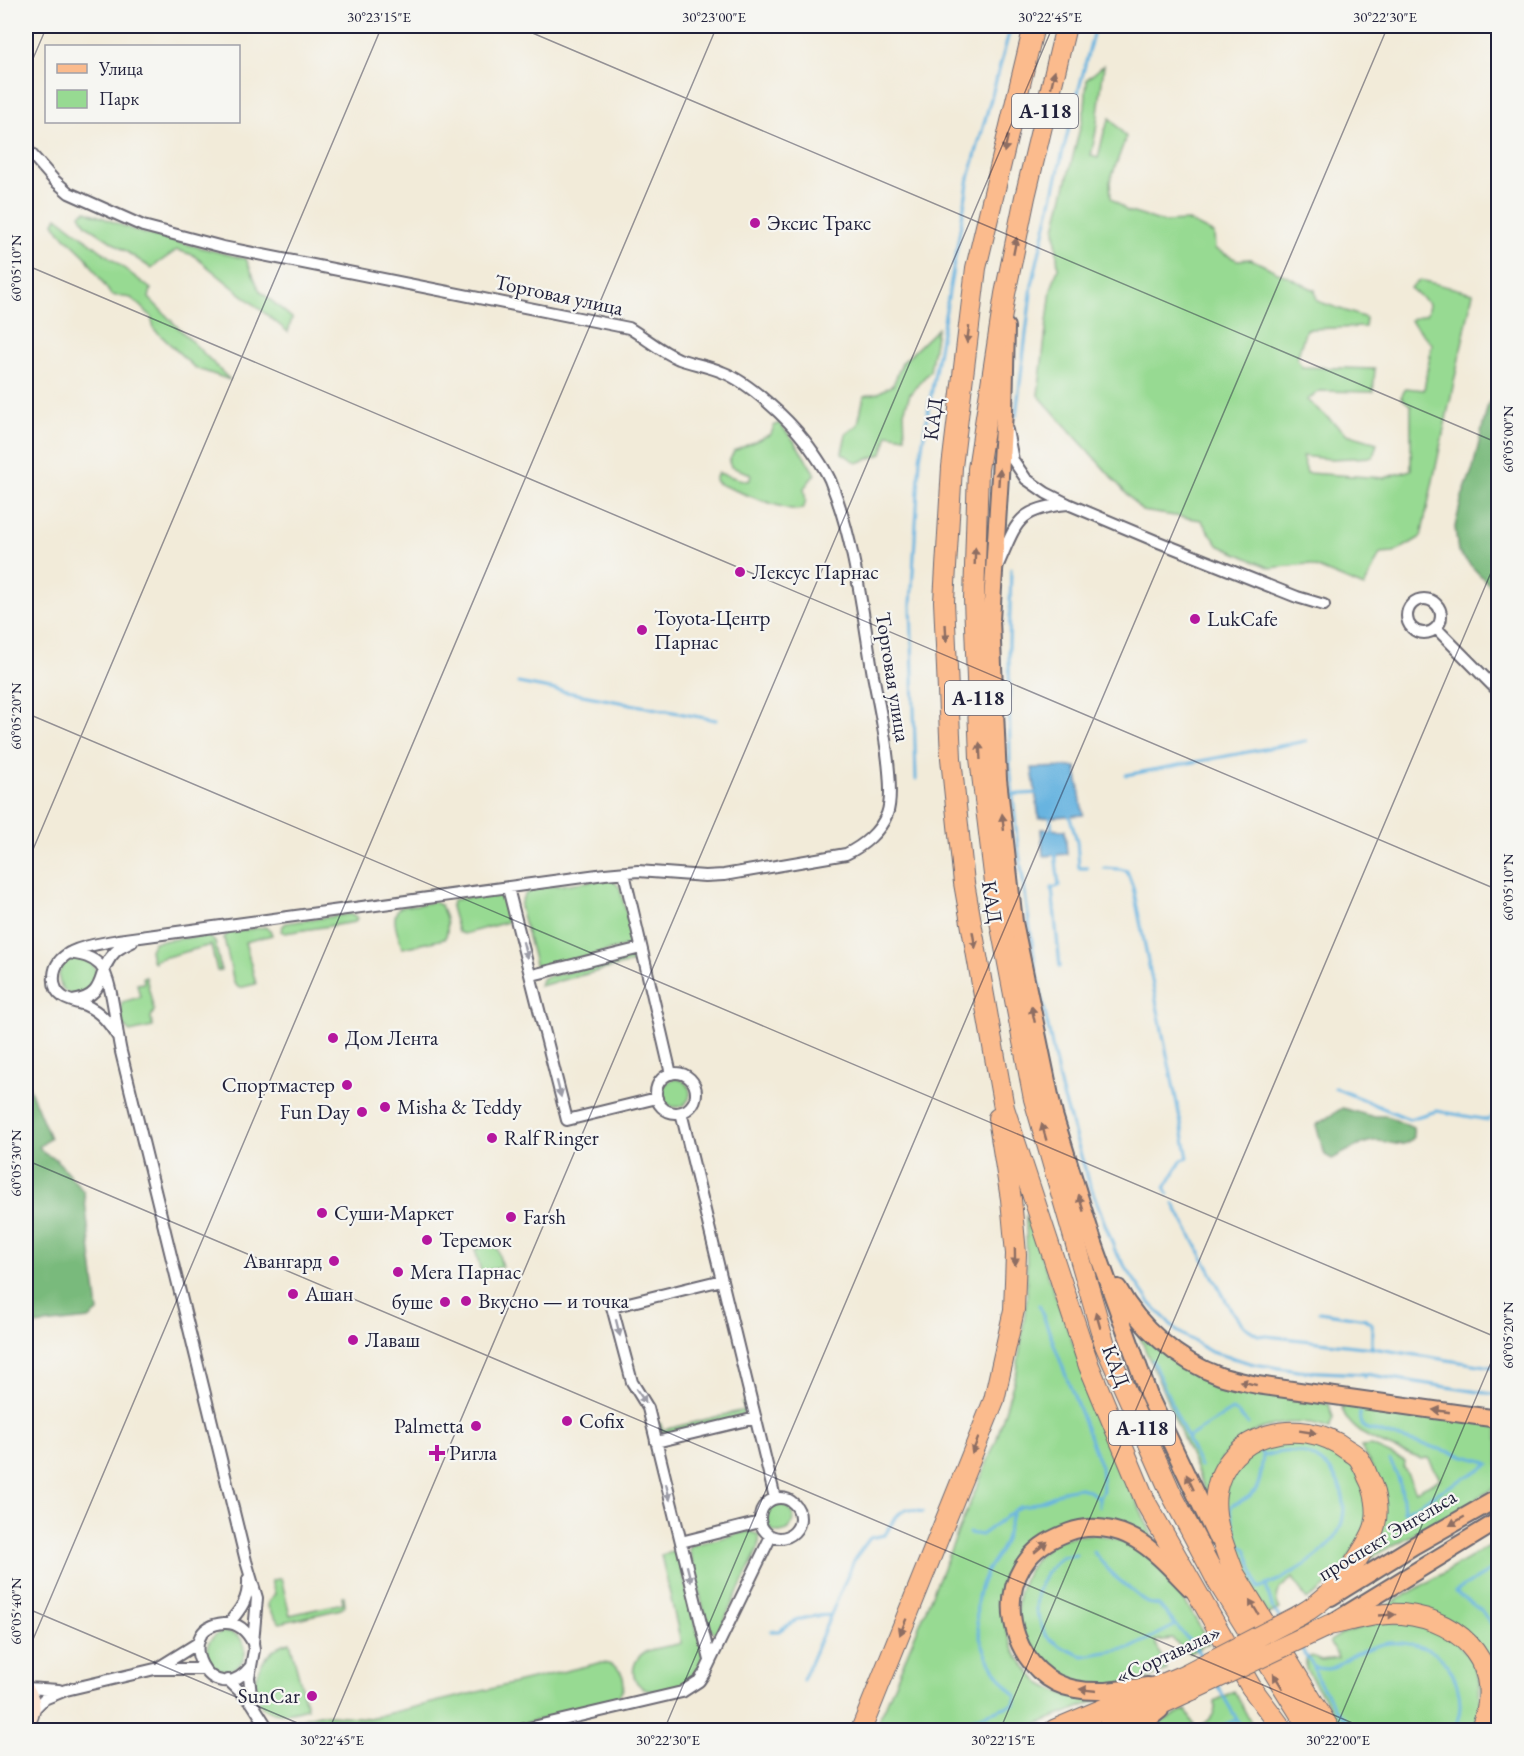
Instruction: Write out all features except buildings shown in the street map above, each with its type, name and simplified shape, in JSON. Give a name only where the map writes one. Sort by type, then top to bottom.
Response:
[{"type":"highway","name":"КАД","points":[[1034,26],[976,268],[951,467],[944,601],[951,758],[964,883],[1004,1108],[1089,1366],[1146,1503],[1251,1688],[1283,1731]]},
{"type":"highway","name":"КАД","points":[[1066,26],[1025,197],[1005,294],[978,469],[974,599],[980,758],[999,916],[1034,1099],[1105,1345],[1171,1493],[1219,1584],[1310,1731]]},
{"type":"highway","points":[[861,1731],[994,1400],[1014,1310],[1016,1254],[1011,1199],[996,1110],[995,1060]]},
{"type":"highway","name":"«Сортавала»","points":[[1105,1731],[1181,1686],[1306,1611],[1354,1565],[1376,1525],[1375,1491],[1359,1459],[1333,1439],[1311,1431],[1286,1430],[1257,1439],[1237,1452],[1223,1471],[1216,1493],[1216,1513],[1234,1573],[1317,1711],[1332,1731]]},
{"type":"highway","name":"«Сортавала»","points":[[1054,1731],[1181,1686],[1326,1626],[1376,1616],[1400,1614],[1426,1618],[1444,1625],[1464,1638],[1475,1652],[1484,1669],[1488,1705],[1480,1731]]},
{"type":"main road","points":[[1005,294],[1004,412],[991,620],[998,779],[1014,922],[1054,1115],[1092,1238],[1149,1396],[1234,1573]]},
{"type":"main road","points":[[1092,1238],[1125,1300],[1147,1328],[1190,1362],[1219,1376],[1257,1385],[1498,1419]]},
{"type":"main road","name":"проспект Энгельса","points":[[1306,1611],[1498,1498]]},
{"type":"main road","points":[[1326,1626],[1498,1521]]},
{"type":"main road","points":[[1181,1686],[1106,1692],[1073,1689],[1051,1680],[1023,1654],[1012,1620],[1012,1598],[1017,1579],[1026,1560],[1037,1548],[1052,1538],[1078,1528],[1100,1528],[1134,1538],[1164,1561],[1199,1597]]},
{"type":"main road","points":[[1135,1731],[1181,1686]]},
{"type":"main road","points":[[26,1688],[31,1699],[29,1718]]},
{"type":"main road","points":[[1251,1688],[1270,1731]]},
{"type":"street","name":"Торговая улица","points":[[26,148],[54,180],[69,193],[143,226],[223,247],[629,328],[660,350],[679,359],[726,373],[777,410],[806,442],[829,478],[844,523],[852,558],[884,732],[889,784],[887,813],[870,838],[859,848],[846,854],[724,875],[705,876],[638,871],[624,873]]},
{"type":"street","points":[[1004,412],[1013,460],[1026,479],[1068,504],[1156,542],[1297,597],[1324,605]]},
{"type":"street","points":[[993,577],[1015,527],[1029,513],[1044,506],[1068,504]]},
{"type":"street","points":[[1437,628],[1498,691]]},
{"type":"street","points":[[118,1037],[106,1019],[97,1011],[64,998],[57,991],[54,973],[57,964],[69,953],[118,940],[141,939],[624,873],[671,1074]]},
{"type":"street","points":[[508,888],[532,975],[567,1120],[657,1098]]},
{"type":"street","points":[[73,1001],[90,997],[96,992],[104,971],[116,951],[141,939]]},
{"type":"street","points":[[532,975],[641,948]]},
{"type":"street","points":[[69,953],[89,957],[104,971],[118,1037],[257,1598],[254,1658],[249,1677],[252,1703]]},
{"type":"street","points":[[671,1074],[683,1075],[693,1082],[695,1088],[692,1105],[681,1112],[675,1113],[663,1108],[657,1098],[657,1086],[661,1080],[671,1074]]},
{"type":"street","points":[[681,1112],[775,1498]]},
{"type":"street","points":[[710,1660],[646,1402],[632,1383],[612,1306],[722,1280]]},
{"type":"street","points":[[656,1442],[756,1418]]},
{"type":"street","points":[[775,1498],[782,1498],[794,1504],[800,1516],[796,1530],[784,1537],[771,1536],[762,1528],[760,1522],[764,1505],[775,1498]]},
{"type":"street","points":[[681,1542],[760,1522]]},
{"type":"street","points":[[520,1731],[682,1692],[699,1681],[771,1536]]},
{"type":"street","points":[[229,1623],[243,1606],[248,1594],[246,1561]]},
{"type":"street","points":[[251,1665],[237,1678],[218,1679],[202,1669],[197,1652],[198,1643],[203,1634],[219,1624],[229,1623],[245,1630],[253,1643]]},
{"type":"street","points":[[155,1669],[198,1643]]},
{"type":"street","points":[[29,1718],[44,1699],[66,1690],[155,1669],[202,1669]]},
{"type":"street","points":[[228,1680],[252,1703],[269,1731]]},
{"type":"street","points":[[26,1688],[66,1690]]},
{"type":"green space","points":[[1104,65],[1091,156],[1098,158],[1110,118],[1126,137],[1110,181],[1111,198],[1127,211],[1163,222],[1189,221],[1214,234],[1215,249],[1237,260],[1251,259],[1315,290],[1317,301],[1366,318],[1365,327],[1306,329],[1297,359],[1302,367],[1375,369],[1373,392],[1320,391],[1307,400],[1347,434],[1377,443],[1373,457],[1330,459],[1302,456],[1307,473],[1384,478],[1411,470],[1411,406],[1401,397],[1406,388],[1424,390],[1432,344],[1410,320],[1427,314],[1429,304],[1410,288],[1420,280],[1473,293],[1421,537],[1394,553],[1380,554],[1364,587],[1308,564],[1270,568],[1218,545],[1201,520],[1142,511],[1038,395],[1051,290],[1058,268],[1055,228],[1085,108],[1087,79]]},
{"type":"green space","points":[[86,211],[139,232],[246,259],[260,291],[292,318],[288,332],[193,255],[177,250],[151,268],[86,225],[80,214]]},
{"type":"green space","points":[[57,217],[151,289],[149,298],[230,380],[195,368],[154,329],[151,316],[131,298],[111,295],[86,257],[60,232],[54,223]]},
{"type":"green space","points":[[937,329],[930,371],[910,394],[904,412],[905,437],[888,434],[882,454],[857,463],[842,453],[846,434],[858,424],[864,396],[878,393],[893,385],[902,363]]},
{"type":"green space","points":[[1492,399],[1498,406],[1498,594],[1458,552],[1455,527],[1462,497],[1473,468],[1488,404]]},
{"type":"green space","points":[[779,423],[795,442],[815,474],[804,488],[805,503],[801,509],[795,510],[760,500],[717,483],[715,480],[718,473],[746,481],[750,480],[751,474],[731,467],[729,462],[734,451],[771,434],[774,426]]},
{"type":"green space","points":[[613,880],[620,888],[633,939],[631,945],[541,968],[536,967],[520,907],[525,894],[532,889]]},
{"type":"green space","points":[[494,893],[504,898],[507,903],[511,914],[507,922],[464,934],[458,932],[451,907],[453,900]]},
{"type":"green space","points":[[434,902],[441,905],[446,918],[447,931],[444,939],[402,948],[395,921],[397,911],[400,907]]},
{"type":"green space","points":[[350,914],[357,918],[355,922],[285,933],[281,931],[286,923]]},
{"type":"green space","points":[[265,927],[272,935],[245,942],[256,984],[239,988],[234,983],[224,938],[229,932]]},
{"type":"green space","points":[[207,935],[215,942],[221,970],[217,971],[211,945],[155,960],[155,962],[152,960],[150,950],[154,942]]},
{"type":"green space","points":[[630,957],[638,961],[539,986],[543,978]]},
{"type":"green space","points":[[78,958],[92,963],[97,977],[92,991],[78,996],[64,991],[59,977],[64,963]]},
{"type":"green space","points":[[143,977],[146,977],[154,1011],[151,1017],[153,1027],[130,1032],[120,1023],[122,1002],[140,997],[137,984],[144,983]]},
{"type":"green space","points":[[676,1079],[686,1083],[690,1093],[686,1103],[676,1107],[666,1103],[662,1093],[666,1083]]},
{"type":"green space","points":[[26,1080],[50,1138],[39,1147],[45,1154],[56,1159],[84,1192],[98,1312],[89,1319],[26,1326]]},
{"type":"green space","points":[[1342,1108],[1371,1116],[1387,1116],[1413,1128],[1414,1137],[1404,1144],[1368,1142],[1332,1159],[1325,1155],[1316,1125]]},
{"type":"green space","points":[[1026,1215],[1105,1431],[1156,1544],[1133,1529],[1108,1519],[1072,1521],[1050,1529],[1032,1543],[1018,1560],[1009,1581],[1005,1603],[1006,1625],[1012,1647],[1025,1666],[1038,1681],[1053,1690],[1096,1701],[1022,1730],[873,1730],[885,1707],[996,1441],[1017,1371],[1027,1297]]},
{"type":"green space","points":[[496,1244],[502,1267],[481,1272],[475,1249]]},
{"type":"green space","points":[[1136,1328],[1153,1344],[1259,1392],[1329,1404],[1333,1418],[1329,1429],[1297,1423],[1281,1424],[1250,1434],[1237,1442],[1217,1468],[1209,1499]]},
{"type":"green space","points":[[746,1402],[746,1409],[741,1417],[668,1434],[660,1431],[658,1424],[660,1423],[663,1430],[744,1410],[742,1403]]},
{"type":"green space","points":[[1341,1405],[1498,1423],[1498,1485],[1461,1509],[1364,1561],[1380,1532],[1385,1491],[1361,1447],[1372,1446],[1405,1461],[1404,1468],[1416,1491],[1440,1479],[1428,1458],[1421,1459],[1362,1433],[1353,1426]]},
{"type":"green space","points":[[1300,1437],[1330,1446],[1352,1464],[1366,1490],[1366,1528],[1337,1578],[1307,1600],[1293,1578],[1278,1591],[1276,1599],[1280,1609],[1267,1615],[1240,1565],[1221,1503],[1225,1480],[1250,1449]]},
{"type":"green space","points":[[779,1504],[789,1508],[793,1518],[789,1528],[779,1532],[769,1528],[765,1518],[769,1508]]},
{"type":"green space","points":[[749,1531],[759,1535],[759,1547],[720,1629],[715,1633],[708,1628],[689,1549],[693,1545]]},
{"type":"green space","points":[[1091,1534],[1114,1538],[1131,1545],[1159,1567],[1181,1596],[1209,1643],[1189,1653],[1172,1639],[1155,1641],[1167,1670],[1137,1682],[1082,1684],[1062,1678],[1046,1668],[1033,1655],[1024,1640],[1019,1623],[1018,1605],[1021,1586],[1032,1564],[1050,1545],[1066,1538]]},
{"type":"green space","points":[[1498,1541],[1498,1730],[1488,1730],[1475,1640],[1385,1607]]},
{"type":"green space","points":[[677,1551],[703,1654],[699,1668],[690,1679],[665,1690],[652,1690],[642,1687],[635,1679],[634,1667],[645,1652],[681,1643],[661,1555]]},
{"type":"green space","points":[[281,1578],[290,1615],[343,1603],[342,1596],[344,1596],[345,1605],[341,1609],[280,1623],[268,1605],[275,1594],[271,1581]]},
{"type":"green space","points":[[1379,1622],[1412,1623],[1454,1639],[1472,1660],[1479,1681],[1480,1706],[1474,1730],[1344,1730],[1306,1669],[1306,1659],[1312,1656],[1321,1660],[1338,1658],[1330,1641],[1341,1634]]},
{"type":"green space","points":[[226,1632],[240,1637],[245,1651],[240,1665],[226,1670],[212,1665],[207,1651],[212,1637]]},
{"type":"green space","points":[[290,1642],[307,1708],[280,1713],[266,1709],[258,1701],[255,1679],[267,1656],[278,1647]]},
{"type":"green space","points":[[599,1663],[609,1664],[621,1673],[624,1680],[623,1687],[615,1700],[497,1730],[277,1730],[271,1722],[282,1723],[319,1714],[369,1718]]},
{"type":"green space","points":[[1234,1691],[1255,1730],[1148,1730],[1186,1710],[1196,1729],[1211,1718],[1215,1711],[1215,1701]]},
{"type":"water","points":[[1076,767],[1083,815],[1039,818],[1032,768]]},
{"type":"water","points":[[1041,829],[1065,830],[1067,854],[1043,856]]},
{"type":"waterway","points":[[916,779],[911,604],[920,458],[969,178],[1011,26]]},
{"type":"waterway","points":[[1016,416],[1032,285],[1095,26]]},
{"type":"waterway","points":[[1011,569],[1010,765],[1017,839],[1036,969],[1061,1089],[1088,1179],[1116,1253],[1150,1303],[1177,1331],[1211,1352],[1254,1364],[1298,1371],[1365,1374],[1364,1377]]},
{"type":"waterway","points":[[518,683],[716,720]]},
{"type":"waterway","points":[[1126,775],[1306,741]]},
{"type":"waterway","points":[[1005,795],[1039,793]]},
{"type":"waterway","points":[[1069,814],[1077,841],[1079,868],[1087,868]]},
{"type":"waterway","points":[[1050,815],[1052,832]]},
{"type":"waterway","points":[[1055,853],[1059,886],[1052,888],[1060,967]]},
{"type":"waterway","points":[[1104,868],[1127,871],[1133,887],[1188,1158],[1182,1160],[1165,1188],[1168,1194]]},
{"type":"waterway","points":[[1335,1088],[1409,1119],[1437,1111],[1488,1120],[1498,1110]]},
{"type":"waterway","points":[[1174,1204],[1231,1310],[1245,1327],[1258,1335],[1372,1348],[1498,1368]]},
{"type":"waterway","points":[[1039,1305],[1101,1467],[1103,1490],[1099,1498]]},
{"type":"waterway","points":[[1319,1312],[1366,1319],[1372,1324],[1372,1348]]},
{"type":"waterway","points":[[1152,1360],[1200,1467]]},
{"type":"waterway","points":[[1365,1374],[1498,1395]]},
{"type":"waterway","points":[[1187,1438],[1232,1410],[1248,1424]]},
{"type":"waterway","points":[[1360,1413],[1360,1422],[1367,1429],[1489,1464]]},
{"type":"waterway","points":[[1258,1447],[1263,1456],[1291,1452],[1309,1455],[1321,1462],[1338,1482],[1344,1507],[1337,1534],[1323,1551],[1290,1574],[1258,1588],[1246,1549],[1239,1545],[1230,1510],[1232,1505],[1254,1492],[1261,1474],[1263,1456]]},
{"type":"waterway","points":[[1390,1461],[1400,1486],[1404,1512],[1489,1464]]},
{"type":"waterway","points":[[969,1533],[981,1535],[1019,1507],[1028,1506],[1062,1491],[1080,1488],[1088,1490],[1099,1498],[1099,1507]]},
{"type":"waterway","points":[[803,1680],[855,1558],[870,1538],[885,1535],[896,1516],[906,1509],[923,1512]]},
{"type":"waterway","points":[[942,1730],[1014,1704],[1016,1696],[987,1656],[977,1625],[979,1592],[985,1575],[1002,1547],[1013,1512]]},
{"type":"waterway","points":[[1093,1552],[1113,1575],[1147,1603],[1159,1605],[1202,1658]]},
{"type":"waterway","points":[[1076,1555],[1061,1557],[1046,1573],[1037,1592],[1036,1610],[1045,1635],[1061,1647],[1083,1656],[1131,1648],[1176,1625]]},
{"type":"waterway","points":[[1498,1566],[1455,1592],[1481,1610],[1498,1634]]},
{"type":"waterway","points":[[1266,1585],[1272,1607],[1279,1617]]},
{"type":"waterway","points":[[771,1631],[779,1631],[803,1618],[830,1615]]},
{"type":"waterway","points":[[1314,1667],[1332,1668],[1357,1653],[1388,1643],[1418,1646],[1429,1650],[1446,1664],[1457,1685],[1460,1709],[1453,1730]]},
{"type":"waterway","points":[[1300,1647],[1314,1667],[1318,1680],[1336,1709],[1354,1730]]},
{"type":"waterway","points":[[1217,1685],[1243,1730]]},
{"type":"waterway","points":[[1212,1730],[1236,1720]]},
{"type":"place","name":"Эксис Тракс","points":[[755,223]]},
{"type":"place","name":"Лексус Парнас","points":[[740,572]]},
{"type":"place","name":"LukCafe","points":[[1195,619]]},
{"type":"place","name":"Toyota-Центр Парнас","points":[[642,630]]},
{"type":"place","name":"Дом Лента","points":[[333,1038]]},
{"type":"place","name":"Спортмастер","points":[[347,1085]]},
{"type":"place","name":"Misha & Teddy","points":[[385,1107]]},
{"type":"place","name":"Fun Day","points":[[362,1112]]},
{"type":"place","name":"Ralf Ringer","points":[[492,1138]]},
{"type":"place","name":"Суши-Маркет","points":[[322,1213]]},
{"type":"place","name":"Farsh","points":[[511,1217]]},
{"type":"place","name":"Теремок","points":[[427,1240]]},
{"type":"place","name":"Авангард","points":[[334,1261]]},
{"type":"place","name":"Мега Парнас","points":[[398,1272]]},
{"type":"place","name":"Ашан","points":[[293,1294]]},
{"type":"place","name":"Вкусно — и точка","points":[[466,1301]]},
{"type":"place","name":"буше","points":[[445,1302]]},
{"type":"place","name":"Лаваш","points":[[353,1340]]},
{"type":"place","name":"Cofix","points":[[567,1421]]},
{"type":"place","name":"Palmetta","points":[[476,1426]]},
{"type":"place","name":"Ригла","points":[[437,1453]]},
{"type":"place","name":"SunCar","points":[[312,1696]]}]
